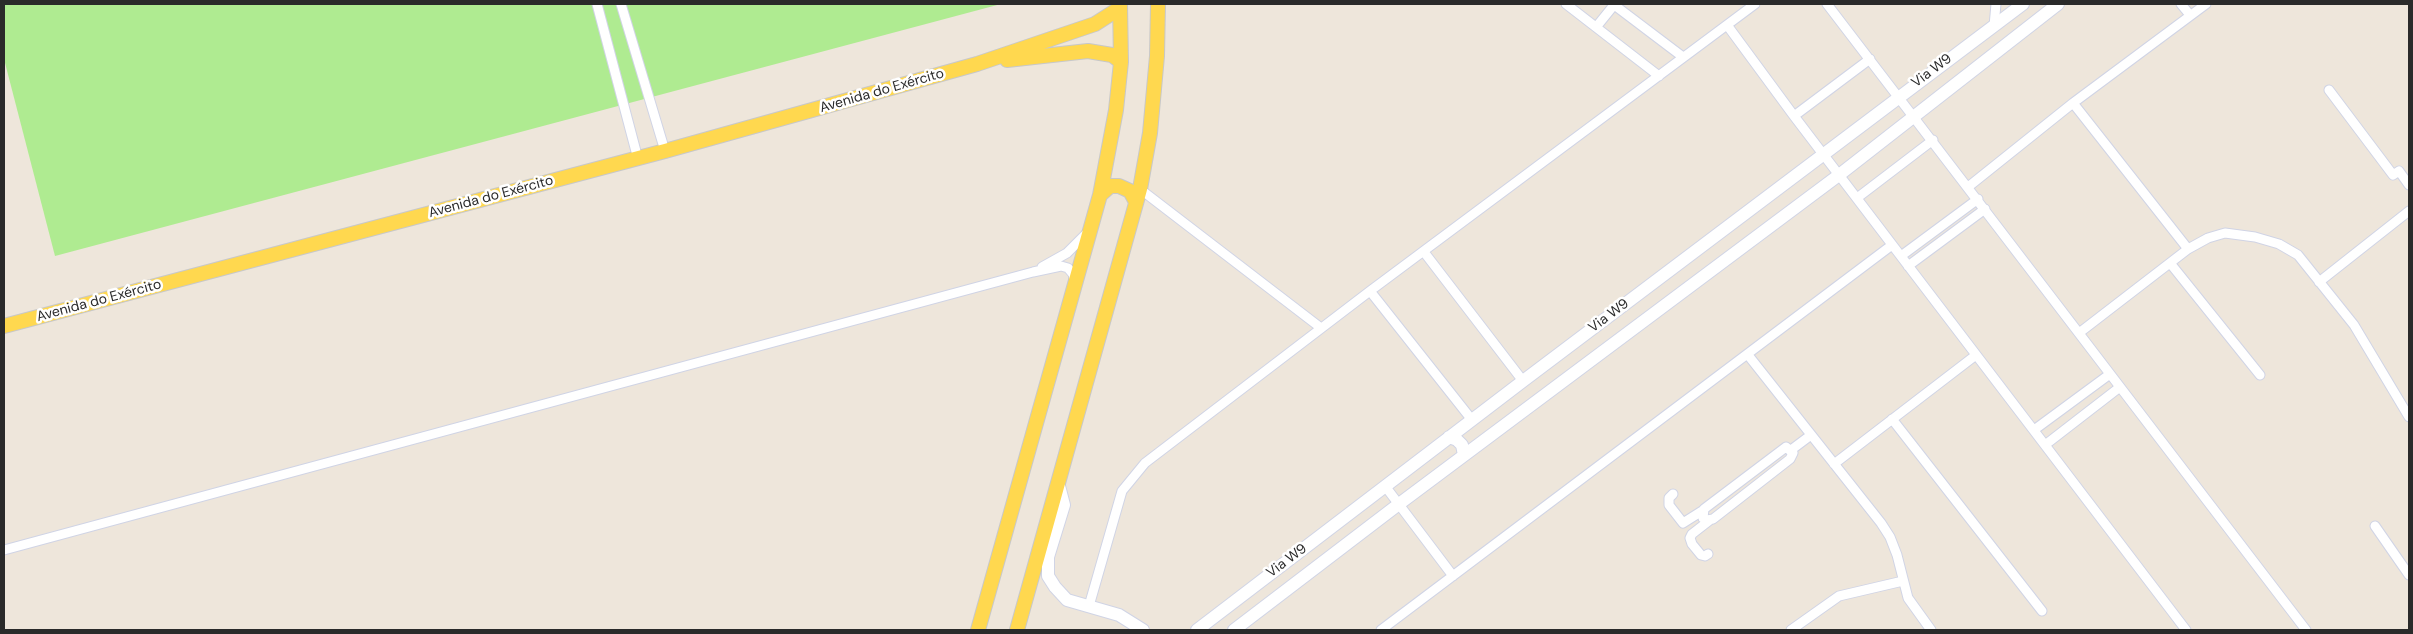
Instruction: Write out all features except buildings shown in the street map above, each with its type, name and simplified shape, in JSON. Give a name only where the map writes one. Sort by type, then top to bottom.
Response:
[{"type":"main road","points":[[1017,630],[1138,196],[1152,114],[1157,56],[1158,4]]},
{"type":"main road","name":"Avenida do Exército","points":[[4,326],[666,151],[977,64],[1096,24],[1120,6]]},
{"type":"main road","points":[[978,630],[1100,195],[1116,110],[1121,62],[1120,6]]},
{"type":"main road","name":"Avenida do Exército","points":[[977,64],[1088,51],[1112,55],[1121,62]]},
{"type":"main road","points":[[1100,195],[1110,186],[1119,186],[1138,196]]},
{"type":"street","points":[[597,4],[638,158]]},
{"type":"street","points":[[621,4],[666,151]]},
{"type":"street","points":[[1566,4],[1597,26],[1659,76]]},
{"type":"street","points":[[1597,26],[1613,4],[1683,57]]},
{"type":"street","points":[[1089,606],[1122,491],[1133,475],[1145,463],[1370,291],[1755,4]]},
{"type":"street","points":[[1827,4],[1933,140],[2306,630]]},
{"type":"street","points":[[1994,26],[1996,4]]},
{"type":"street","points":[[2010,4],[2022,4]]},
{"type":"street","name":"Via W9","points":[[1197,630],[2022,4]]},
{"type":"street","name":"Via W9","points":[[1234,630],[1398,504],[1839,175],[2058,4]]},
{"type":"street","points":[[2181,4],[2190,15]]},
{"type":"street","points":[[1968,187],[2073,103],[2206,4]]},
{"type":"street","points":[[1727,25],[2183,629]]},
{"type":"street","points":[[1794,116],[1870,59]]},
{"type":"street","points":[[2329,90],[2393,175],[2399,172],[2409,185]]},
{"type":"street","points":[[2073,103],[2188,249]]},
{"type":"street","points":[[1857,198],[1933,140]]},
{"type":"street","points":[[1138,196],[1321,328]]},
{"type":"street","points":[[1901,256],[1978,199]]},
{"type":"street","points":[[1908,266],[1985,209]]},
{"type":"street","points":[[2319,282],[2409,211]]},
{"type":"street","points":[[1033,272],[1067,253],[1090,228]]},
{"type":"street","points":[[2080,333],[2188,249],[2208,238],[2225,233],[2255,237],[2279,244],[2298,255],[2354,325],[2409,416]]},
{"type":"street","points":[[1381,630],[1892,245]]},
{"type":"street","points":[[1424,252],[1523,381]]},
{"type":"street","points":[[2170,263],[2260,375]]},
{"type":"street","points":[[4,550],[1033,272],[1061,266],[1068,268],[1073,274],[1075,282]]},
{"type":"street","points":[[1370,291],[1472,420]]},
{"type":"street","points":[[1748,355],[1890,537],[1897,555],[1908,598],[1930,630]]},
{"type":"street","points":[[1834,464],[1976,355]]},
{"type":"street","points":[[2034,430],[2110,374]]},
{"type":"street","points":[[2045,445],[2120,386]]},
{"type":"street","points":[[1892,420],[2042,611]]},
{"type":"street","points":[[1792,450],[1811,435]]},
{"type":"street","points":[[1449,437],[1457,440],[1462,446],[1464,455]]},
{"type":"street","points":[[1673,494],[1669,498],[1668,505],[1680,522],[1686,523],[1783,449],[1786,447],[1792,450]]},
{"type":"street","points":[[1708,554],[1705,556],[1701,554],[1692,544],[1690,538],[1692,534],[1792,458],[1792,450]]},
{"type":"street","points":[[1058,482],[1064,505],[1048,557],[1048,576],[1055,588],[1067,600],[1119,615],[1143,630]]},
{"type":"street","points":[[1385,486],[1453,576]]},
{"type":"street","points":[[1702,511],[1703,518],[1710,520]]},
{"type":"street","points":[[1346,517],[1349,532],[1356,537]]},
{"type":"street","points":[[2375,526],[2409,575]]},
{"type":"street","points":[[1791,630],[1839,596],[1903,581]]},
{"type":"green space","points":[[4,4],[1001,4],[55,256],[4,59]]}]
